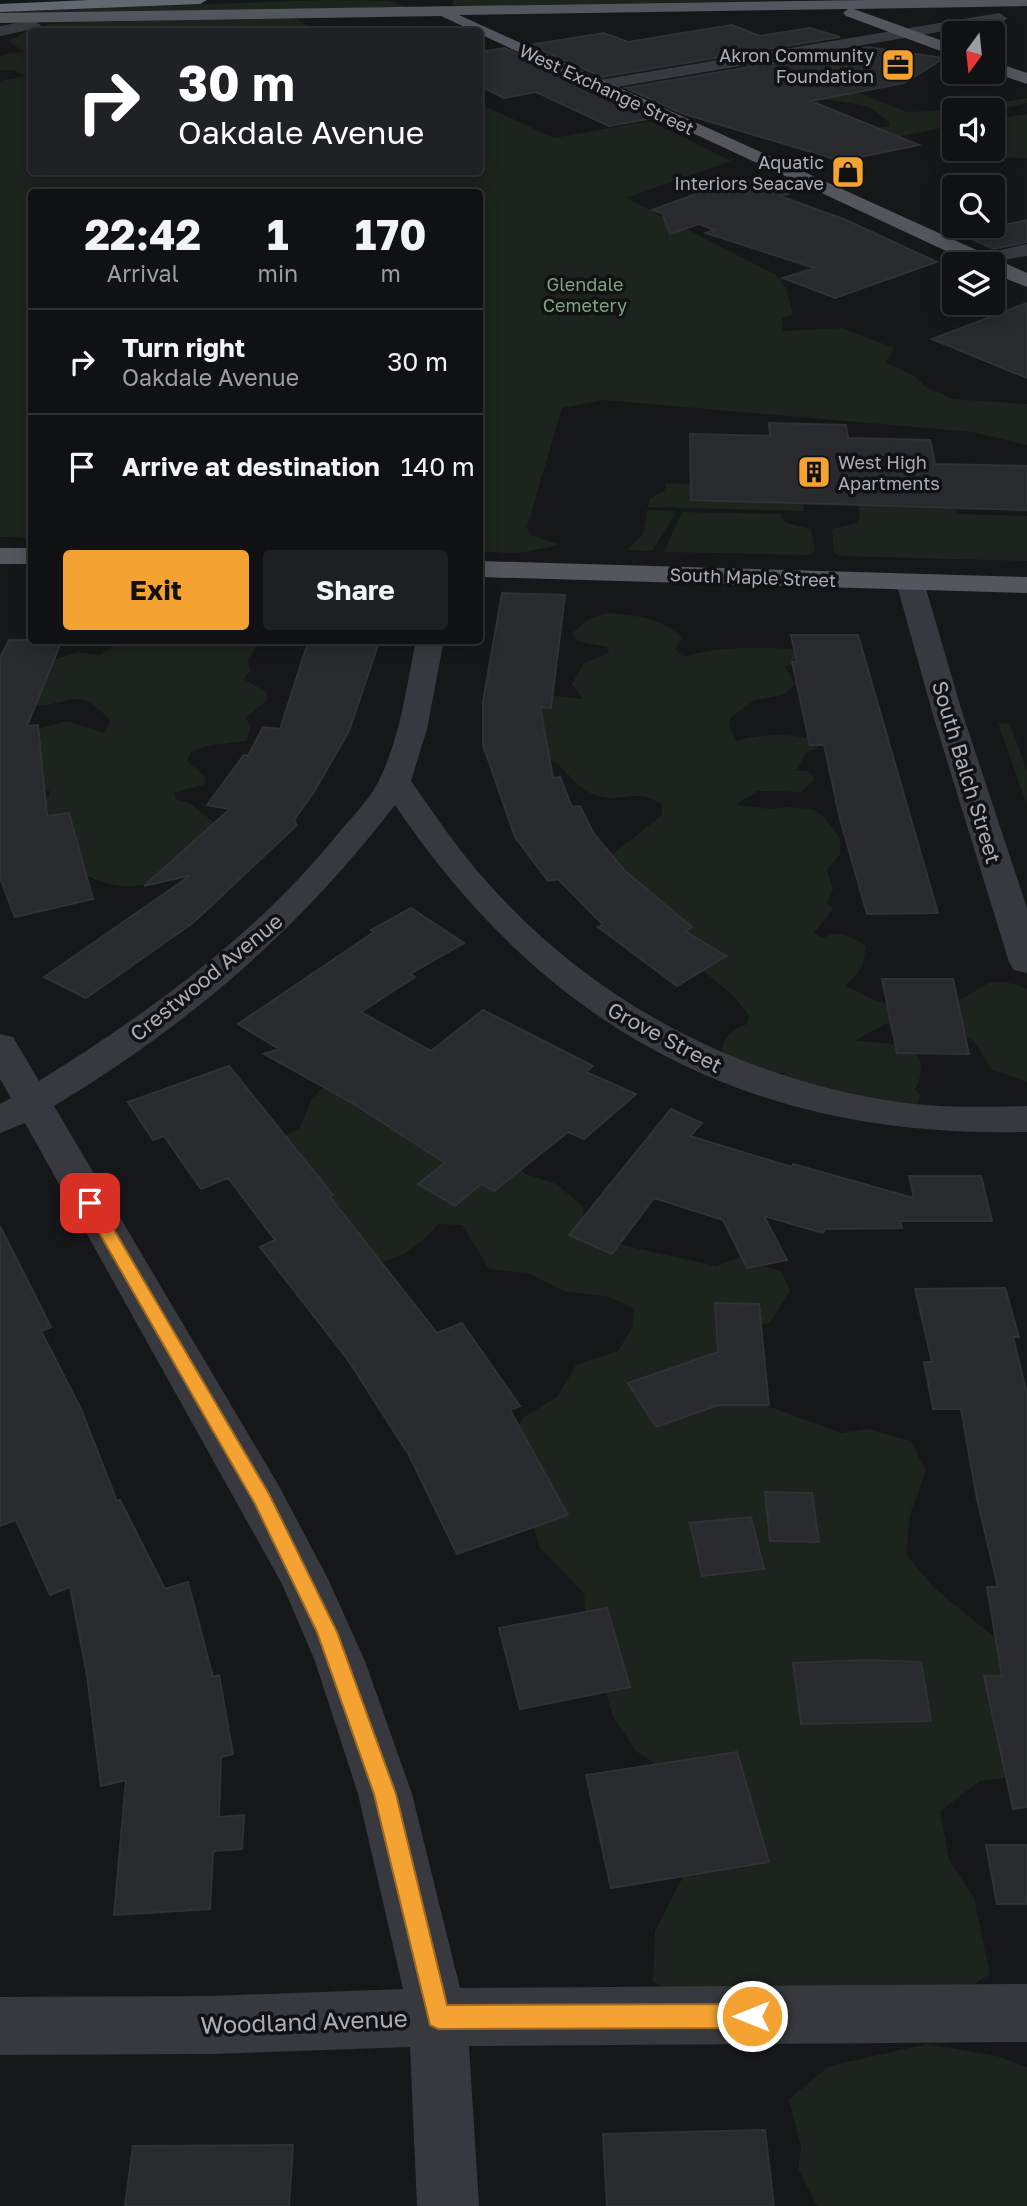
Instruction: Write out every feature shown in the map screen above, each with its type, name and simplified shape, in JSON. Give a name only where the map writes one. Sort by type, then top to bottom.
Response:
[{"type":"highway","points":[[0,8],[200,0]]},
{"type":"main road","name":"West Exchange Street","points":[[415,0],[475,28]]},
{"type":"main road","points":[[0,19],[820,3],[1027,2]]},
{"type":"main road","points":[[820,3],[942,47]]},
{"type":"main road","name":"West Exchange Street","points":[[483,32],[964,252]]},
{"type":"main road","points":[[1005,71],[1027,79]]},
{"type":"main road","name":"West Exchange Street","points":[[1005,271],[1027,281]]},
{"type":"main road","points":[[0,555],[28,556]]},
{"type":"main road","name":"South Maple Street","points":[[483,569],[1027,585]]},
{"type":"street","points":[[599,85],[999,18]]},
{"type":"street","points":[[0,31],[33,25]]},
{"type":"street","points":[[1005,257],[1027,250]]},
{"type":"street","name":"South Balch Street","points":[[910,582],[948,715],[1027,962]]},
{"type":"street","name":"Crestwood Avenue","points":[[17,1111],[162,1017],[241,954],[294,906],[340,856],[395,781],[416,714],[429,644]]},
{"type":"street","name":"Grove Street","points":[[395,781],[476,891],[537,954],[592,997],[695,1058],[780,1091],[842,1106],[937,1119],[1027,1119]]},
{"type":"street","points":[[0,1046],[17,1111],[262,1500],[304,1579],[340,1661],[385,1794],[438,2017],[448,2206]]},
{"type":"street","name":"Woodland Avenue","points":[[0,2026],[211,2025],[438,2017],[1027,2013]]},
{"type":"green space","points":[[327,0],[391,1],[407,7],[0,16],[0,11]]},
{"type":"green space","points":[[454,0],[790,0],[463,7],[451,5]]},
{"type":"green space","name":"Glendale Cemetery","points":[[273,17],[297,19],[310,28],[35,28],[54,23]]},
{"type":"green space","name":"Glendale Cemetery","points":[[28,31],[28,175],[483,175],[483,105],[554,138],[650,121],[731,161],[626,198],[776,275],[786,288],[793,315],[782,318],[783,331],[842,328],[894,348],[886,363],[913,375],[927,388],[954,399],[1027,404],[1027,445],[972,432],[604,400],[562,408],[527,527],[530,535],[560,545],[519,553],[483,552],[483,189],[28,189],[28,538],[0,537],[0,81],[25,76],[14,70],[0,70],[0,56],[23,51],[8,41]]},
{"type":"green space","points":[[750,63],[850,89],[907,112],[942,111],[942,128],[886,139],[874,128],[889,126],[889,122],[870,107],[820,98],[752,72],[742,64]]},
{"type":"green space","points":[[1027,98],[1027,103],[1005,110],[1005,102]]},
{"type":"green space","points":[[1027,114],[1027,158],[1005,157],[1005,118]]},
{"type":"green space","points":[[666,483],[691,484],[692,500],[803,503],[804,511],[648,507],[649,499],[665,490]]},
{"type":"green space","points":[[950,491],[957,514],[1027,516],[1027,561],[839,556],[834,552],[832,529],[857,523],[860,517],[858,505]]},
{"type":"green space","points":[[647,510],[674,511],[674,516],[652,551],[627,550],[642,534]]},
{"type":"green space","points":[[682,512],[780,514],[786,523],[811,529],[815,551],[810,555],[664,552]]},
{"type":"green space","points":[[606,613],[656,621],[674,631],[682,638],[675,650],[684,657],[708,651],[741,648],[799,651],[808,664],[785,666],[795,684],[783,695],[755,700],[730,718],[729,726],[737,741],[778,735],[819,742],[816,749],[806,753],[796,771],[808,771],[815,778],[801,792],[757,791],[736,805],[771,809],[812,809],[824,817],[840,838],[840,854],[827,870],[833,890],[827,903],[833,909],[814,933],[823,938],[834,934],[845,935],[866,946],[860,969],[845,986],[880,1002],[904,1007],[958,1000],[989,983],[1011,983],[1027,989],[1027,1082],[991,1069],[974,1041],[953,1031],[885,1024],[854,1041],[893,1044],[914,1053],[920,1062],[921,1074],[915,1090],[921,1095],[915,1109],[782,1077],[786,1072],[763,1076],[722,1062],[724,1043],[730,1034],[747,1024],[749,1015],[731,994],[697,966],[603,862],[662,815],[662,805],[646,797],[607,798],[592,794],[556,763],[535,755],[514,698],[554,696],[583,699],[572,684],[583,664],[609,652],[607,647],[577,641],[572,633],[589,619]]},
{"type":"green space","points":[[116,644],[258,644],[248,660],[250,671],[243,679],[267,692],[267,700],[246,718],[251,728],[246,741],[211,745],[191,752],[187,761],[206,778],[205,784],[174,793],[176,799],[189,803],[228,833],[174,872],[144,884],[128,886],[106,883],[69,869],[59,820],[44,814],[40,801],[50,796],[50,791],[29,788],[38,729],[67,721],[105,733],[110,720],[99,709],[82,700],[35,706],[23,692],[50,661],[77,652],[100,655]]},
{"type":"green space","points":[[998,723],[1010,724],[1027,771],[1027,806]]},
{"type":"green space","points":[[335,1077],[505,1151],[525,1174],[556,1184],[583,1206],[582,1223],[598,1238],[716,1266],[740,1257],[782,1272],[790,1291],[770,1323],[746,1329],[752,1400],[841,1433],[868,1429],[911,1441],[926,1471],[910,1515],[906,1554],[933,1587],[1016,1655],[1027,1775],[980,1781],[940,1811],[949,1860],[974,1898],[990,1974],[955,1997],[686,1997],[653,1982],[655,1931],[695,1853],[680,1781],[636,1751],[613,1717],[586,1624],[584,1593],[540,1548],[508,1441],[524,1417],[557,1397],[576,1365],[618,1351],[632,1328],[634,1309],[610,1297],[564,1291],[528,1273],[489,1269],[462,1225],[438,1224],[419,1243],[401,1255],[355,1269],[284,1136],[300,1128],[312,1098]]},
{"type":"green space","points":[[927,2044],[997,2056],[1027,2067],[1027,2206],[817,2206],[798,2169],[801,2148],[789,2099],[829,2066]]},
{"type":"building","points":[[732,25],[760,36],[810,28],[840,37],[602,77],[530,45],[604,33],[628,42]]},
{"type":"building","points":[[867,47],[942,58],[904,83],[811,101],[919,145],[841,161],[681,113],[626,88]]},
{"type":"building","points":[[505,48],[654,118],[609,126],[536,92],[504,98],[483,88],[483,52]]},
{"type":"building","points":[[740,178],[788,194],[780,196],[846,220],[937,262],[835,298],[783,278],[814,268],[706,233],[715,230],[699,224],[670,234],[662,213],[652,210]]},
{"type":"building","points":[[1027,220],[1027,242],[994,249],[970,238],[1005,238],[1005,225]]},
{"type":"building","points":[[1027,303],[1027,378],[932,339],[995,315],[1005,315],[1005,311]]},
{"type":"building","name":"West High Apartments","points":[[769,423],[846,425],[848,438],[930,440],[935,464],[1027,466],[1027,510],[691,500],[690,434],[770,436]]},
{"type":"building","points":[[502,593],[565,595],[551,708],[540,707],[553,778],[560,777],[572,807],[580,806],[594,834],[625,871],[692,927],[685,931],[726,956],[677,986],[598,927],[603,925],[558,879],[548,881],[515,837],[483,745],[483,702]]},
{"type":"building","points":[[791,635],[858,635],[938,913],[867,914],[840,819],[824,745],[810,745],[792,662],[797,662]]},
{"type":"building","points":[[9,640],[28,640],[28,644],[60,644],[27,726],[38,725],[47,816],[69,813],[93,899],[15,917],[0,878],[0,658]]},
{"type":"building","points":[[307,644],[378,645],[349,731],[314,792],[294,820],[297,825],[194,922],[86,998],[44,977],[191,875],[144,886],[230,809],[207,805],[244,755],[248,756],[263,727],[280,729]]},
{"type":"building","points":[[411,908],[464,943],[410,974],[415,977],[361,1012],[431,1051],[483,1010],[593,1066],[586,1072],[636,1094],[584,1139],[568,1132],[494,1191],[481,1184],[455,1206],[418,1184],[445,1163],[354,1104],[264,1054],[279,1049],[238,1024],[374,932],[371,930]]},
{"type":"building","points":[[882,979],[953,979],[969,1054],[897,1053]]},
{"type":"building","points":[[229,1066],[333,1195],[330,1197],[437,1333],[462,1323],[520,1406],[510,1410],[568,1515],[457,1554],[409,1455],[348,1360],[260,1247],[275,1240],[228,1178],[201,1189],[164,1136],[153,1140],[128,1102]]},
{"type":"building","points":[[671,1109],[702,1123],[690,1136],[792,1167],[793,1164],[914,1198],[909,1176],[981,1176],[992,1221],[900,1221],[902,1228],[825,1229],[823,1233],[764,1216],[787,1260],[747,1268],[723,1220],[654,1198],[612,1254],[569,1235]]},
{"type":"building","points":[[0,1226],[51,1327],[41,1331],[81,1409],[117,1501],[120,1500],[165,1589],[188,1582],[213,1677],[219,1675],[233,1754],[221,1757],[219,1817],[244,1815],[242,1849],[213,1851],[210,1909],[114,1915],[126,1780],[101,1786],[87,1675],[70,1587],[50,1595],[16,1520],[0,1526]]},
{"type":"building","points":[[1005,1288],[1019,1337],[1013,1337],[1027,1394],[1027,1807],[1013,1809],[984,1676],[1002,1676],[987,1587],[998,1587],[977,1499],[961,1409],[933,1409],[924,1362],[932,1362],[915,1289]]},
{"type":"building","points":[[715,1303],[759,1304],[769,1405],[718,1405],[656,1427],[628,1383],[718,1352]]},
{"type":"building","points":[[765,1492],[812,1493],[819,1542],[770,1541]]},
{"type":"building","points":[[751,1517],[764,1569],[702,1576],[690,1523]]},
{"type":"building","points":[[607,1608],[630,1687],[520,1709],[499,1628]]},
{"type":"building","points":[[865,1660],[921,1662],[931,1721],[801,1724],[793,1663]]},
{"type":"building","points":[[737,1752],[769,1862],[611,1888],[586,1775]]},
{"type":"building","points":[[986,1845],[1027,1845],[1027,1904],[997,1904]]},
{"type":"building","points":[[765,2130],[774,2206],[607,2206],[603,2134]]},
{"type":"building","points":[[293,2145],[289,2206],[125,2206],[133,2146]]},
{"type":"place","name":"Akron Community Foundation","points":[[898,65]]},
{"type":"place","name":"Aquatic Interiors Seacave","points":[[848,172]]},
{"type":"place","name":"West High Apartments","points":[[814,472]]},
{"type":"route","points":[[90,1203],[262,1500],[304,1579],[340,1661],[385,1794],[438,2017],[752,2016]]}]
